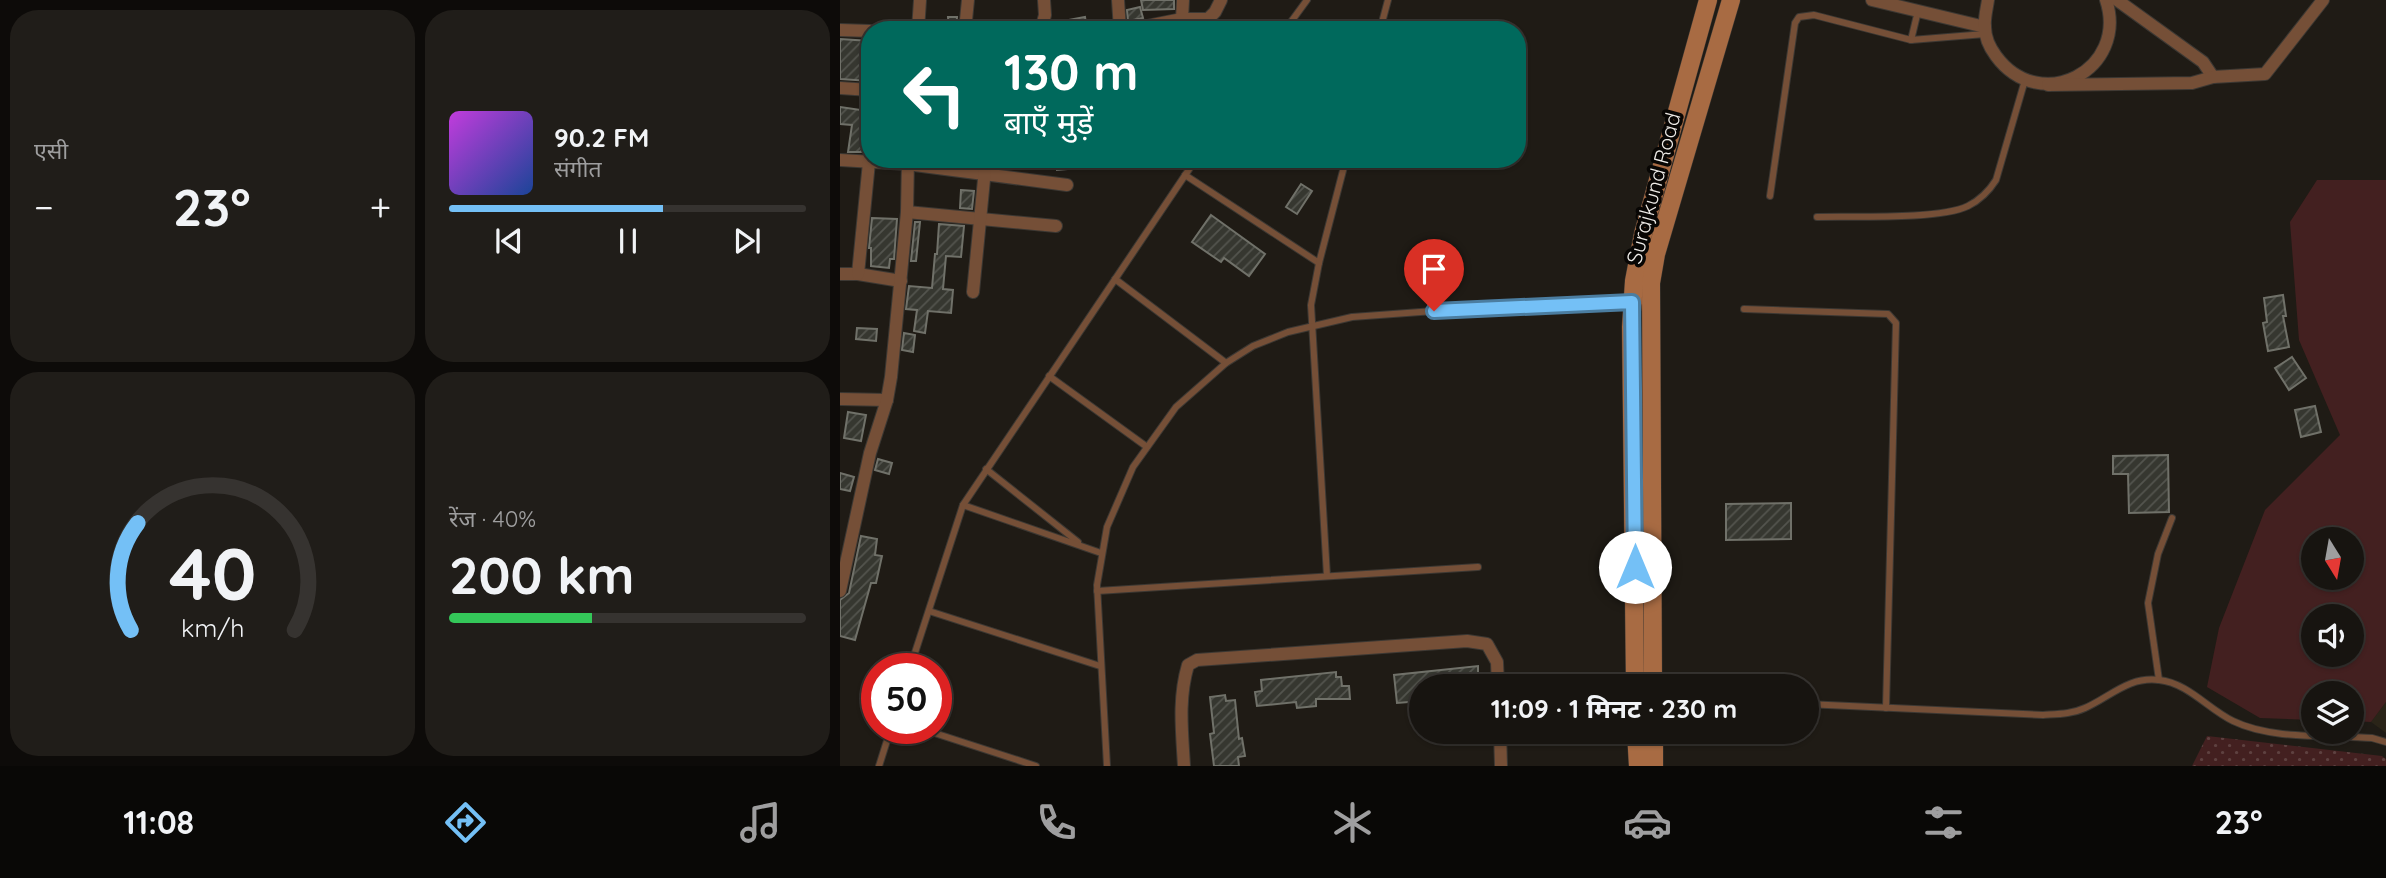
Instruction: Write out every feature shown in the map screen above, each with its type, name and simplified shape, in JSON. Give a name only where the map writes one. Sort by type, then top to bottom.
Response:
[{"type":"main road","name":"Surajkund Road","points":[[1653,674],[1641,302],[1634,281],[1643,234],[1708,0]]},
{"type":"main road","name":"Surajkund Road","points":[[1635,674],[1641,302],[1731,0]]},
{"type":"main road","points":[[1637,744],[1638,766]]},
{"type":"main road","points":[[1654,744],[1654,766]]},
{"type":"street","points":[[918,21],[919,0]]},
{"type":"street","points":[[966,21],[968,0]]},
{"type":"street","points":[[1043,21],[1044,0]]},
{"type":"street","points":[[1118,0],[1119,21]]},
{"type":"street","points":[[1182,19],[1183,0]]},
{"type":"street","points":[[1172,21],[1208,19],[1221,0]]},
{"type":"street","points":[[1872,0],[1986,30]]},
{"type":"street","points":[[1988,0],[1986,30],[1991,49],[2005,68],[2025,80],[2048,85],[2192,83],[2213,77],[2264,74],[2323,0]]},
{"type":"street","points":[[2048,85],[2074,79],[2095,64],[2108,41],[2111,15],[2106,0]]},
{"type":"street","points":[[2117,0],[2203,62],[2213,77]]},
{"type":"street","points":[[840,30],[861,31]]},
{"type":"street","points":[[840,88],[861,89]]},
{"type":"street","points":[[840,160],[861,159]]},
{"type":"street","points":[[858,274],[868,168]]},
{"type":"street","points":[[841,583],[870,453],[887,400],[901,281],[908,168]]},
{"type":"street","points":[[946,168],[1067,185]]},
{"type":"street","points":[[973,292],[985,168]]},
{"type":"street","points":[[907,212],[1056,226]]},
{"type":"street","points":[[840,274],[901,281]]},
{"type":"street","points":[[840,399],[887,400]]},
{"type":"street","points":[[1184,766],[1180,713],[1184,680],[1188,665],[1197,660],[1467,641],[1487,644],[1497,662],[1498,674]]},
{"type":"street","points":[[1500,744],[1501,766]]},
{"type":"lane","points":[[1292,21],[1307,0]]},
{"type":"lane","points":[[1383,21],[1388,0]]},
{"type":"lane","points":[[1911,40],[1918,11]]},
{"type":"lane","points":[[1770,197],[1795,23],[1798,18],[1814,15],[1911,40],[1986,30]]},
{"type":"lane","points":[[1817,217],[1940,213],[1968,206],[1988,192],[1996,180],[2025,80]]},
{"type":"lane","points":[[915,653],[963,505],[1190,168]]},
{"type":"lane","points":[[1327,576],[1312,293],[1344,168]]},
{"type":"lane","points":[[1185,175],[1319,263]]},
{"type":"lane","points":[[1115,279],[1226,363]]},
{"type":"lane","points":[[1107,766],[1097,591],[1107,527],[1133,467],[1176,407],[1226,363],[1253,346],[1312,325],[1352,317],[1489,307],[1641,302]]},
{"type":"lane","points":[[1744,309],[1888,314],[1896,323],[1886,708]]},
{"type":"lane","points":[[1049,376],[1147,447]]},
{"type":"lane","points":[[986,469],[1084,546]]},
{"type":"lane","points":[[963,505],[1101,553]]},
{"type":"lane","points":[[2159,680],[2148,603],[2158,554],[2172,518]]},
{"type":"lane","points":[[1097,591],[1478,567]]},
{"type":"lane","points":[[929,611],[1100,666]]},
{"type":"lane","points":[[1819,705],[2067,714],[2085,708],[2117,688],[2136,681],[2159,680],[2184,687],[2233,721],[2255,729],[2372,738],[2386,742]]},
{"type":"lane","points":[[952,739],[1036,766]]},
{"type":"lane","points":[[879,766],[886,744]]},
{"type":"shaded area","points":[[2317,180],[2386,180],[2386,702],[2371,722],[2364,722],[2364,681],[2301,681],[2301,720],[2260,718],[2207,687],[2219,628],[2265,510],[2340,435],[2299,340],[2290,222]]},
{"type":"shaded area","points":[[2386,702],[2386,733],[2371,722]]},
{"type":"shaded area","points":[[2207,736],[2382,756],[2386,759],[2386,766],[2192,766]]},
{"type":"building","points":[[1141,0],[1174,0],[1174,9],[1143,10]]},
{"type":"building","points":[[1140,7],[1143,18],[1128,21],[1127,10]]},
{"type":"building","points":[[948,17],[957,17],[957,21],[948,21]]},
{"type":"building","points":[[1085,17],[1086,21],[1063,21]]},
{"type":"building","points":[[840,39],[861,40],[861,80],[840,79]]},
{"type":"building","points":[[840,107],[861,110],[861,152],[848,152],[852,125],[840,124]]},
{"type":"building","points":[[1301,184],[1312,191],[1297,214],[1286,207]]},
{"type":"building","points":[[961,190],[974,191],[972,209],[960,208]]},
{"type":"building","points":[[1211,215],[1265,254],[1249,276],[1224,258],[1221,262],[1192,242]]},
{"type":"building","points":[[872,218],[897,219],[894,259],[890,259],[889,268],[871,266],[869,248]]},
{"type":"building","points":[[915,222],[920,222],[916,261],[911,261]]},
{"type":"building","points":[[939,224],[964,226],[961,257],[946,256],[943,289],[953,290],[951,313],[928,311],[925,333],[914,331],[917,310],[906,309],[909,286],[932,288]]},
{"type":"building","points":[[2283,295],[2286,316],[2283,316],[2289,347],[2268,351],[2263,323],[2267,322],[2264,298]]},
{"type":"building","points":[[857,328],[877,329],[876,341],[856,339]]},
{"type":"building","points":[[904,333],[915,335],[913,352],[902,350]]},
{"type":"building","points":[[2292,357],[2306,378],[2289,390],[2275,368]]},
{"type":"building","points":[[2315,406],[2321,432],[2301,437],[2295,410]]},
{"type":"building","points":[[848,412],[866,415],[861,441],[844,438]]},
{"type":"building","points":[[2168,455],[2169,512],[2129,513],[2128,474],[2113,474],[2113,456]]},
{"type":"building","points":[[878,459],[892,463],[889,474],[875,470]]},
{"type":"building","points":[[840,473],[854,477],[850,491],[840,489]]},
{"type":"building","points":[[1791,503],[1791,539],[1726,540],[1726,504]]},
{"type":"building","points":[[861,536],[877,539],[875,555],[882,556],[876,583],[871,583],[855,640],[840,636],[840,600],[849,593]]},
{"type":"building","points":[[1478,666],[1478,674],[1409,674],[1409,702],[1397,703],[1394,675]]},
{"type":"building","points":[[1336,672],[1336,677],[1341,677],[1342,686],[1349,686],[1350,699],[1316,699],[1316,706],[1297,708],[1296,702],[1257,706],[1255,692],[1262,691],[1261,680]]},
{"type":"building","points":[[1225,695],[1226,701],[1235,700],[1239,739],[1242,738],[1245,756],[1238,757],[1239,766],[1214,766],[1210,734],[1214,733],[1210,697]]},
{"type":"route","points":[[1434,311],[1632,302],[1635,567]]}]
